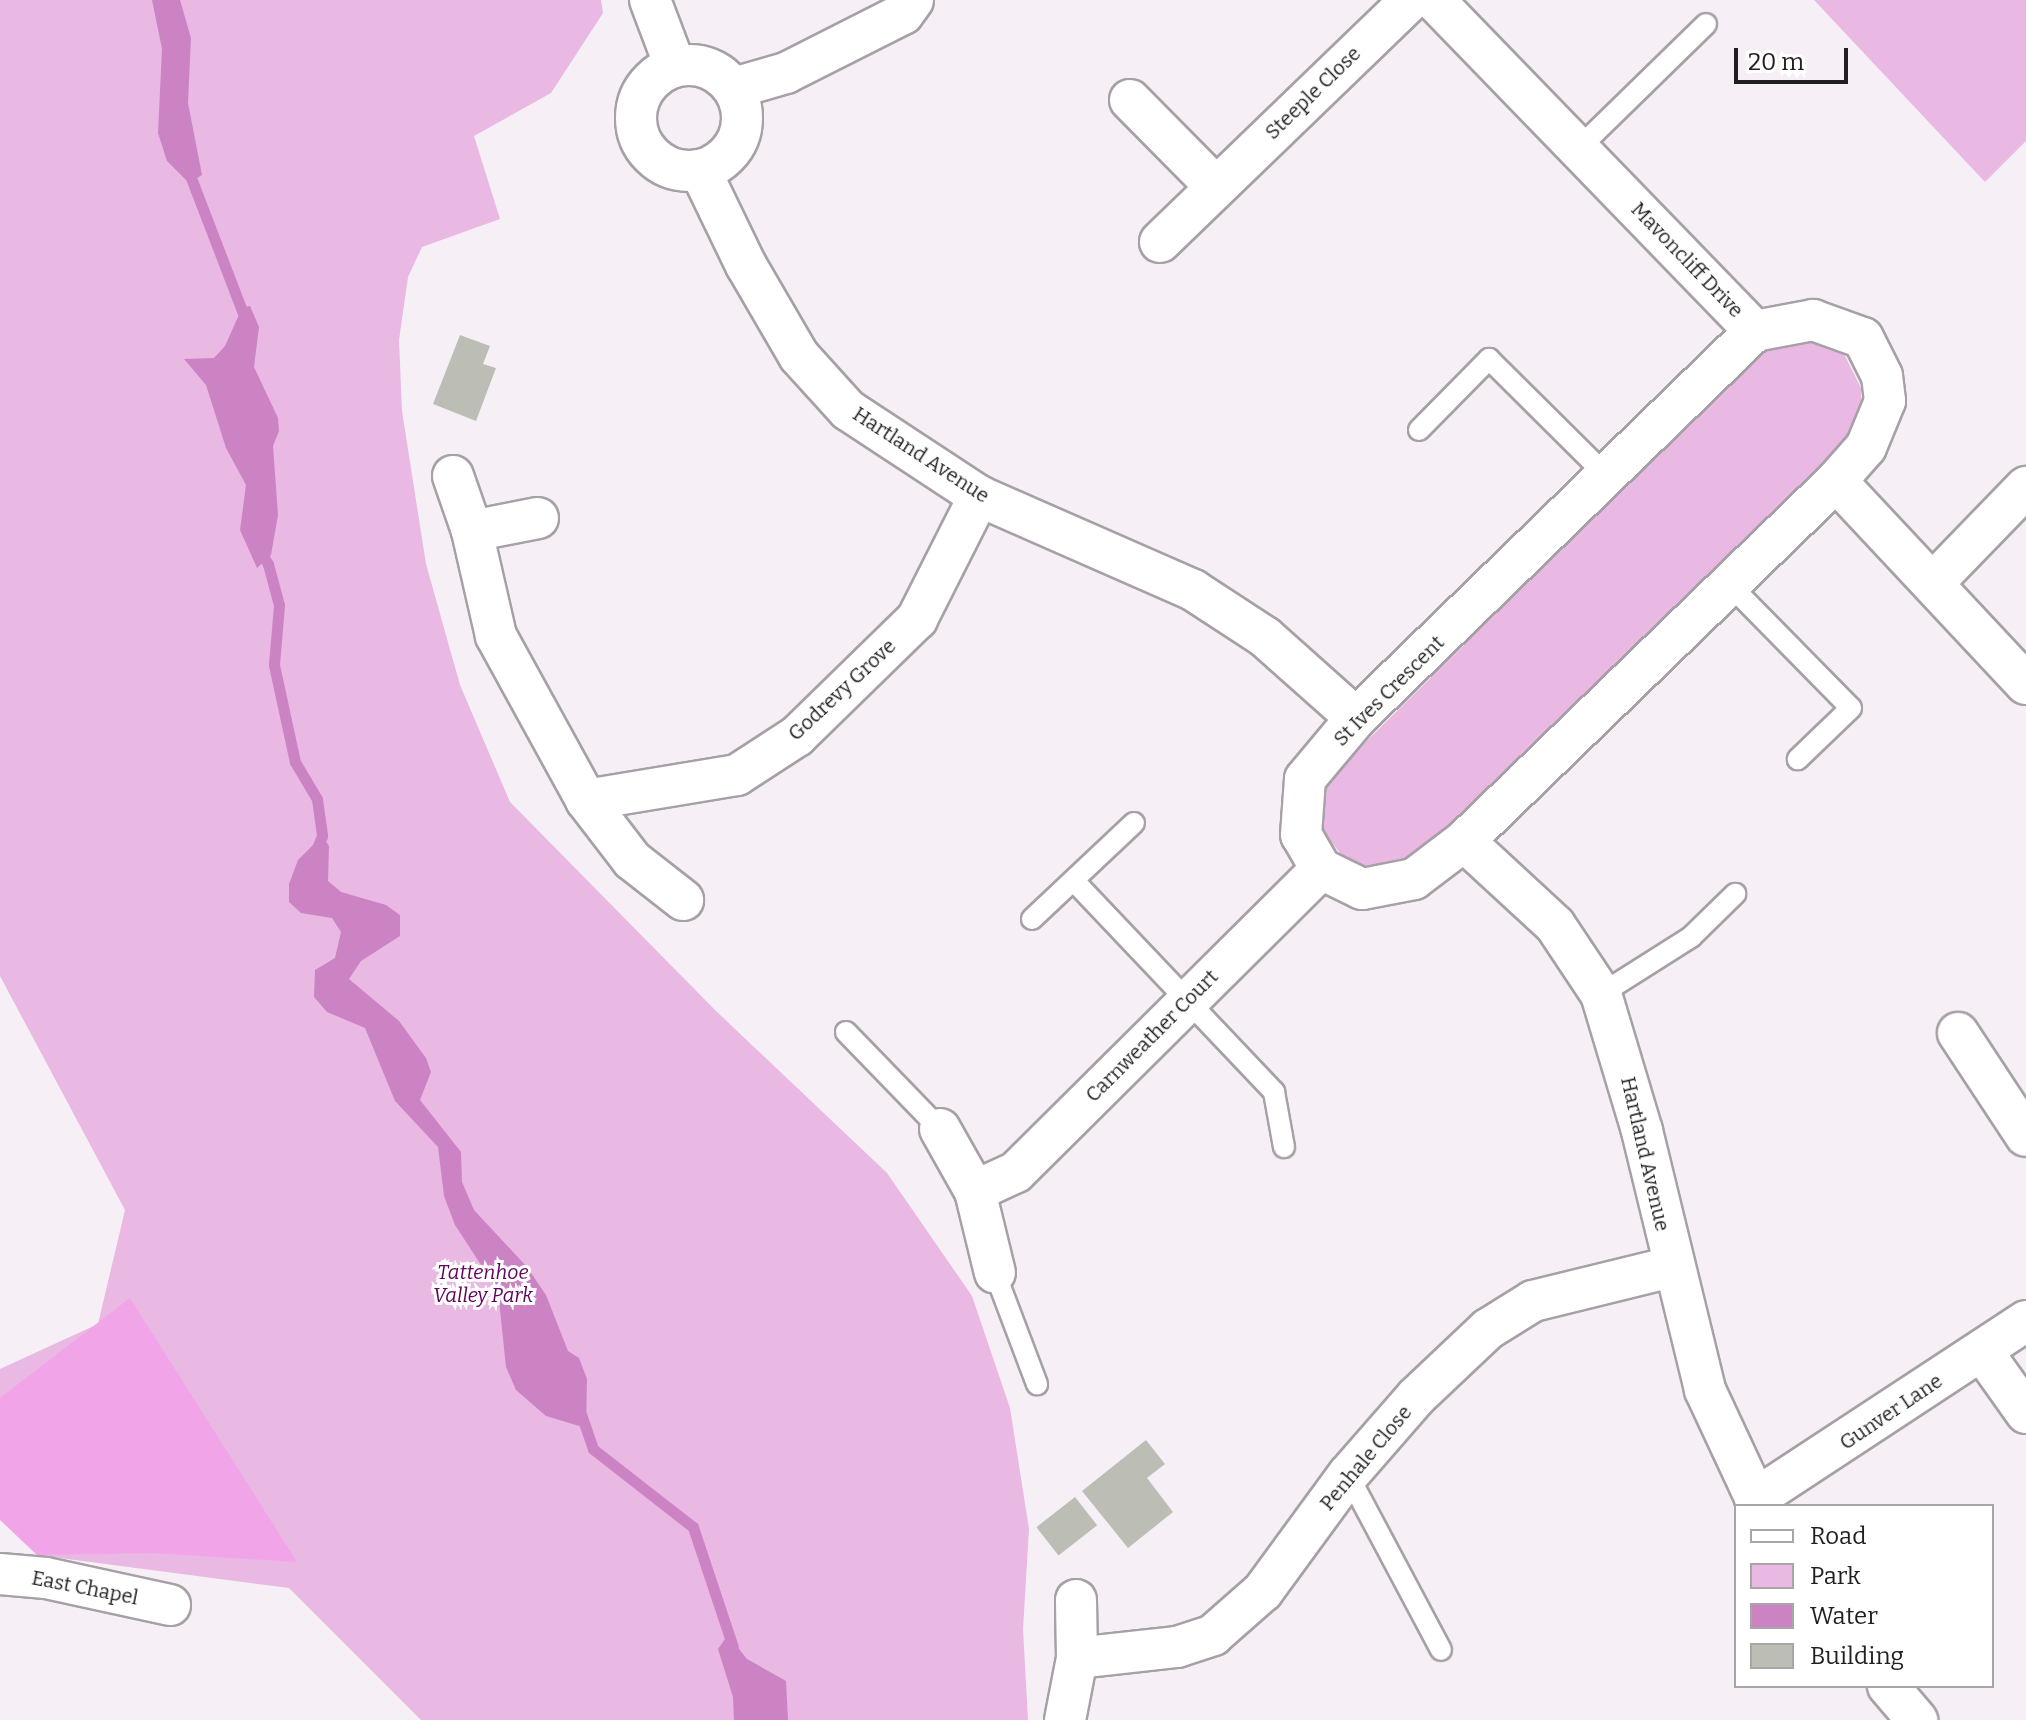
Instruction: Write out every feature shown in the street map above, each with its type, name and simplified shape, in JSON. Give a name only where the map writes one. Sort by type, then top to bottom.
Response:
[{"type":"street","points":[[650,0],[675,66]]},
{"type":"street","points":[[734,88],[786,73],[903,14],[913,0]]},
{"type":"street","name":"Steeple Close","points":[[1160,242],[1411,0]]},
{"type":"street","name":"Mavoncliff Drive","points":[[1434,0],[1580,147],[1755,331],[1813,320],[1863,338],[1882,376],[1885,401],[1866,447],[1836,481]]},
{"type":"street","points":[[675,66],[708,67],[734,88],[742,121],[730,153],[700,170],[664,166],[639,139],[637,103],[645,86],[675,66]]},
{"type":"street","points":[[1130,100],[1216,187]]},
{"type":"street","name":"Hartland Avenue","points":[[700,170],[746,265],[799,356],[848,410],[979,496],[1193,590],[1265,637],[1356,718]]},
{"type":"street","name":"St Ives Crescent","points":[[1321,869],[1301,835],[1305,779],[1356,718],[1755,331]]},
{"type":"street","points":[[453,476],[472,531],[496,636],[586,800],[632,860],[683,900]]},
{"type":"street","points":[[1321,869],[1362,889],[1414,879],[1464,841],[1836,481],[2026,684]]},
{"type":"street","points":[[1933,583],[2026,487]]},
{"type":"street","name":"Godrevy Grove","points":[[586,800],[737,775],[797,736],[917,619],[979,496]]},
{"type":"street","points":[[472,531],[538,518]]},
{"type":"street","name":"Hartland Avenue","points":[[1464,841],[1555,925],[1601,994],[1642,1131],[1671,1267],[1705,1390],[1757,1503]]},
{"type":"street","name":"Carnweather Court","points":[[975,1191],[1016,1172],[1321,869]]},
{"type":"street","points":[[1958,1033],[2026,1136]]},
{"type":"street","points":[[940,1129],[975,1191],[995,1273]]},
{"type":"street","name":"Penhale Close","points":[[1077,1658],[1177,1647],[1222,1628],[1263,1591],[1348,1475],[1416,1397],[1488,1329],[1533,1301],[1671,1267]]},
{"type":"street","name":"Gunver Lane","points":[[1757,1503],[2026,1321]]},
{"type":"street","points":[[1982,1351],[2026,1413]]},
{"type":"street","name":"East Chapel","points":[[0,1574],[46,1578],[170,1605]]},
{"type":"street","points":[[1065,1720],[1077,1658],[1076,1600]]},
{"type":"street","points":[[1890,1688],[1917,1720]]},
{"type":"lane","points":[[1580,147],[1706,24]]},
{"type":"lane","points":[[1419,430],[1489,359],[1607,476]]},
{"type":"lane","points":[[1728,583],[1851,708],[1798,759]]},
{"type":"lane","points":[[1032,919],[1134,823]]},
{"type":"lane","points":[[1074,881],[1189,998],[1274,1092],[1284,1147]]},
{"type":"lane","points":[[1601,994],[1691,937],[1735,894]]},
{"type":"lane","points":[[846,1032],[940,1129]]},
{"type":"lane","points":[[995,1273],[1037,1384]]},
{"type":"lane","points":[[1348,1475],[1441,1650]]},
{"type":"green space","name":"Tattenhoe Valley Park","points":[[0,0],[601,0],[603,13],[551,93],[474,136],[500,219],[422,247],[408,277],[399,340],[402,411],[426,564],[460,685],[510,802],[716,1011],[887,1173],[972,1296],[1010,1408],[1029,1529],[1023,1629],[1028,1720],[421,1720],[289,1588],[37,1555],[0,1508],[0,1369],[98,1324],[125,1210],[0,976]]},
{"type":"green space","points":[[1814,0],[2026,0],[2026,141],[1985,182]]},
{"type":"green space","points":[[1798,337],[1844,354],[1861,388],[1862,416],[1838,458],[1408,863],[1377,868],[1346,861],[1317,823],[1323,784],[1773,340]]},
{"type":"shaded area","points":[[130,1298],[297,1562],[153,1553],[37,1555],[0,1520],[0,1398]]},
{"type":"water","points":[[152,0],[180,0],[191,38],[188,103],[202,175],[189,183],[167,161],[158,133],[162,49]]},
{"type":"water","points":[[250,306],[259,327],[254,367],[278,418],[279,431],[273,446],[278,515],[271,555],[257,568],[240,530],[246,485],[226,448],[206,385],[184,359],[214,358],[225,346],[242,308]]},
{"type":"water","points":[[322,836],[329,846],[328,881],[341,892],[386,905],[400,915],[400,936],[361,961],[349,979],[399,1021],[426,1058],[431,1072],[420,1100],[461,1152],[462,1182],[474,1210],[527,1267],[546,1295],[568,1351],[579,1358],[587,1379],[586,1428],[546,1416],[516,1390],[506,1367],[498,1291],[455,1225],[444,1196],[438,1147],[395,1101],[365,1028],[327,1012],[314,997],[315,970],[335,958],[341,932],[332,918],[301,913],[289,902],[289,884],[298,860]]},
{"type":"water","points":[[728,1635],[747,1659],[786,1681],[788,1720],[734,1720],[733,1697],[718,1649]]},
{"type":"building","points":[[460,335],[490,346],[483,364],[496,368],[476,421],[433,404]]},
{"type":"building","points":[[1146,1440],[1165,1464],[1147,1478],[1173,1512],[1128,1548],[1082,1491]]},
{"type":"building","points":[[1075,1497],[1097,1525],[1059,1556],[1036,1527]]},
{"type":"waterway","points":[[188,170],[246,321]]},
{"type":"waterway","points":[[258,548],[268,564],[279,605],[274,665],[295,762],[317,799],[322,836],[317,848]]},
{"type":"waterway","points":[[581,1414],[593,1449],[693,1527],[733,1647]]}]
